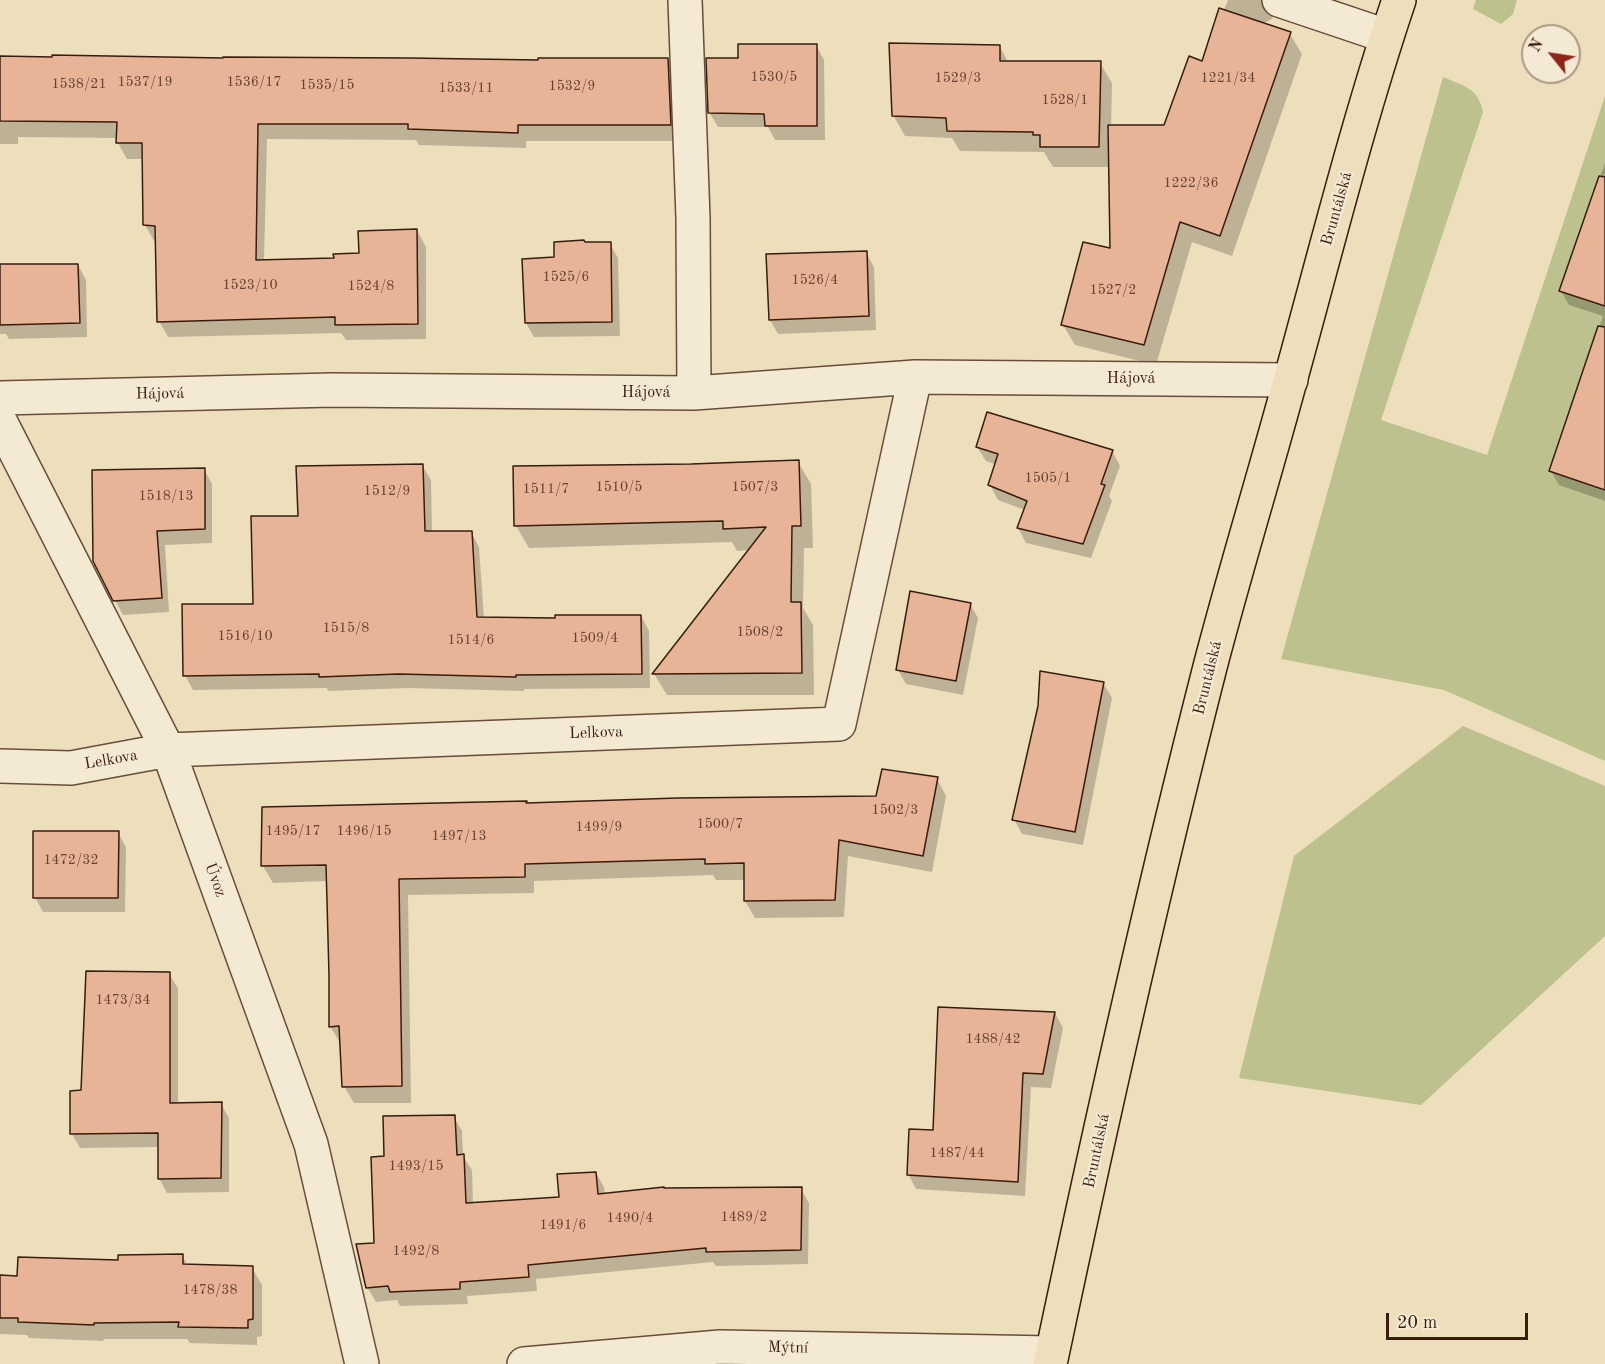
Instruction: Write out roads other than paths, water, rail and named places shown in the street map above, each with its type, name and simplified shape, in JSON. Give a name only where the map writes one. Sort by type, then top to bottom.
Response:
[{"type":"main road","name":"Bruntálská","points":[[1051,1358],[1137,970],[1205,688],[1337,206],[1386,36],[1399,0]]},
{"type":"street","points":[[685,0],[693,218],[694,393]]},
{"type":"street","points":[[1279,0],[1386,36]]},
{"type":"street","name":"Hájová","points":[[0,398],[332,390],[694,393],[915,377],[1291,380]]},
{"type":"street","name":"Lelkova","points":[[0,766],[71,768],[168,750],[839,724],[915,377]]},
{"type":"street","name":"Úvoz","points":[[0,421],[168,750],[311,1144],[362,1364]]},
{"type":"street","name":"Mýtní","points":[[524,1364],[720,1347],[1051,1358]]}]
